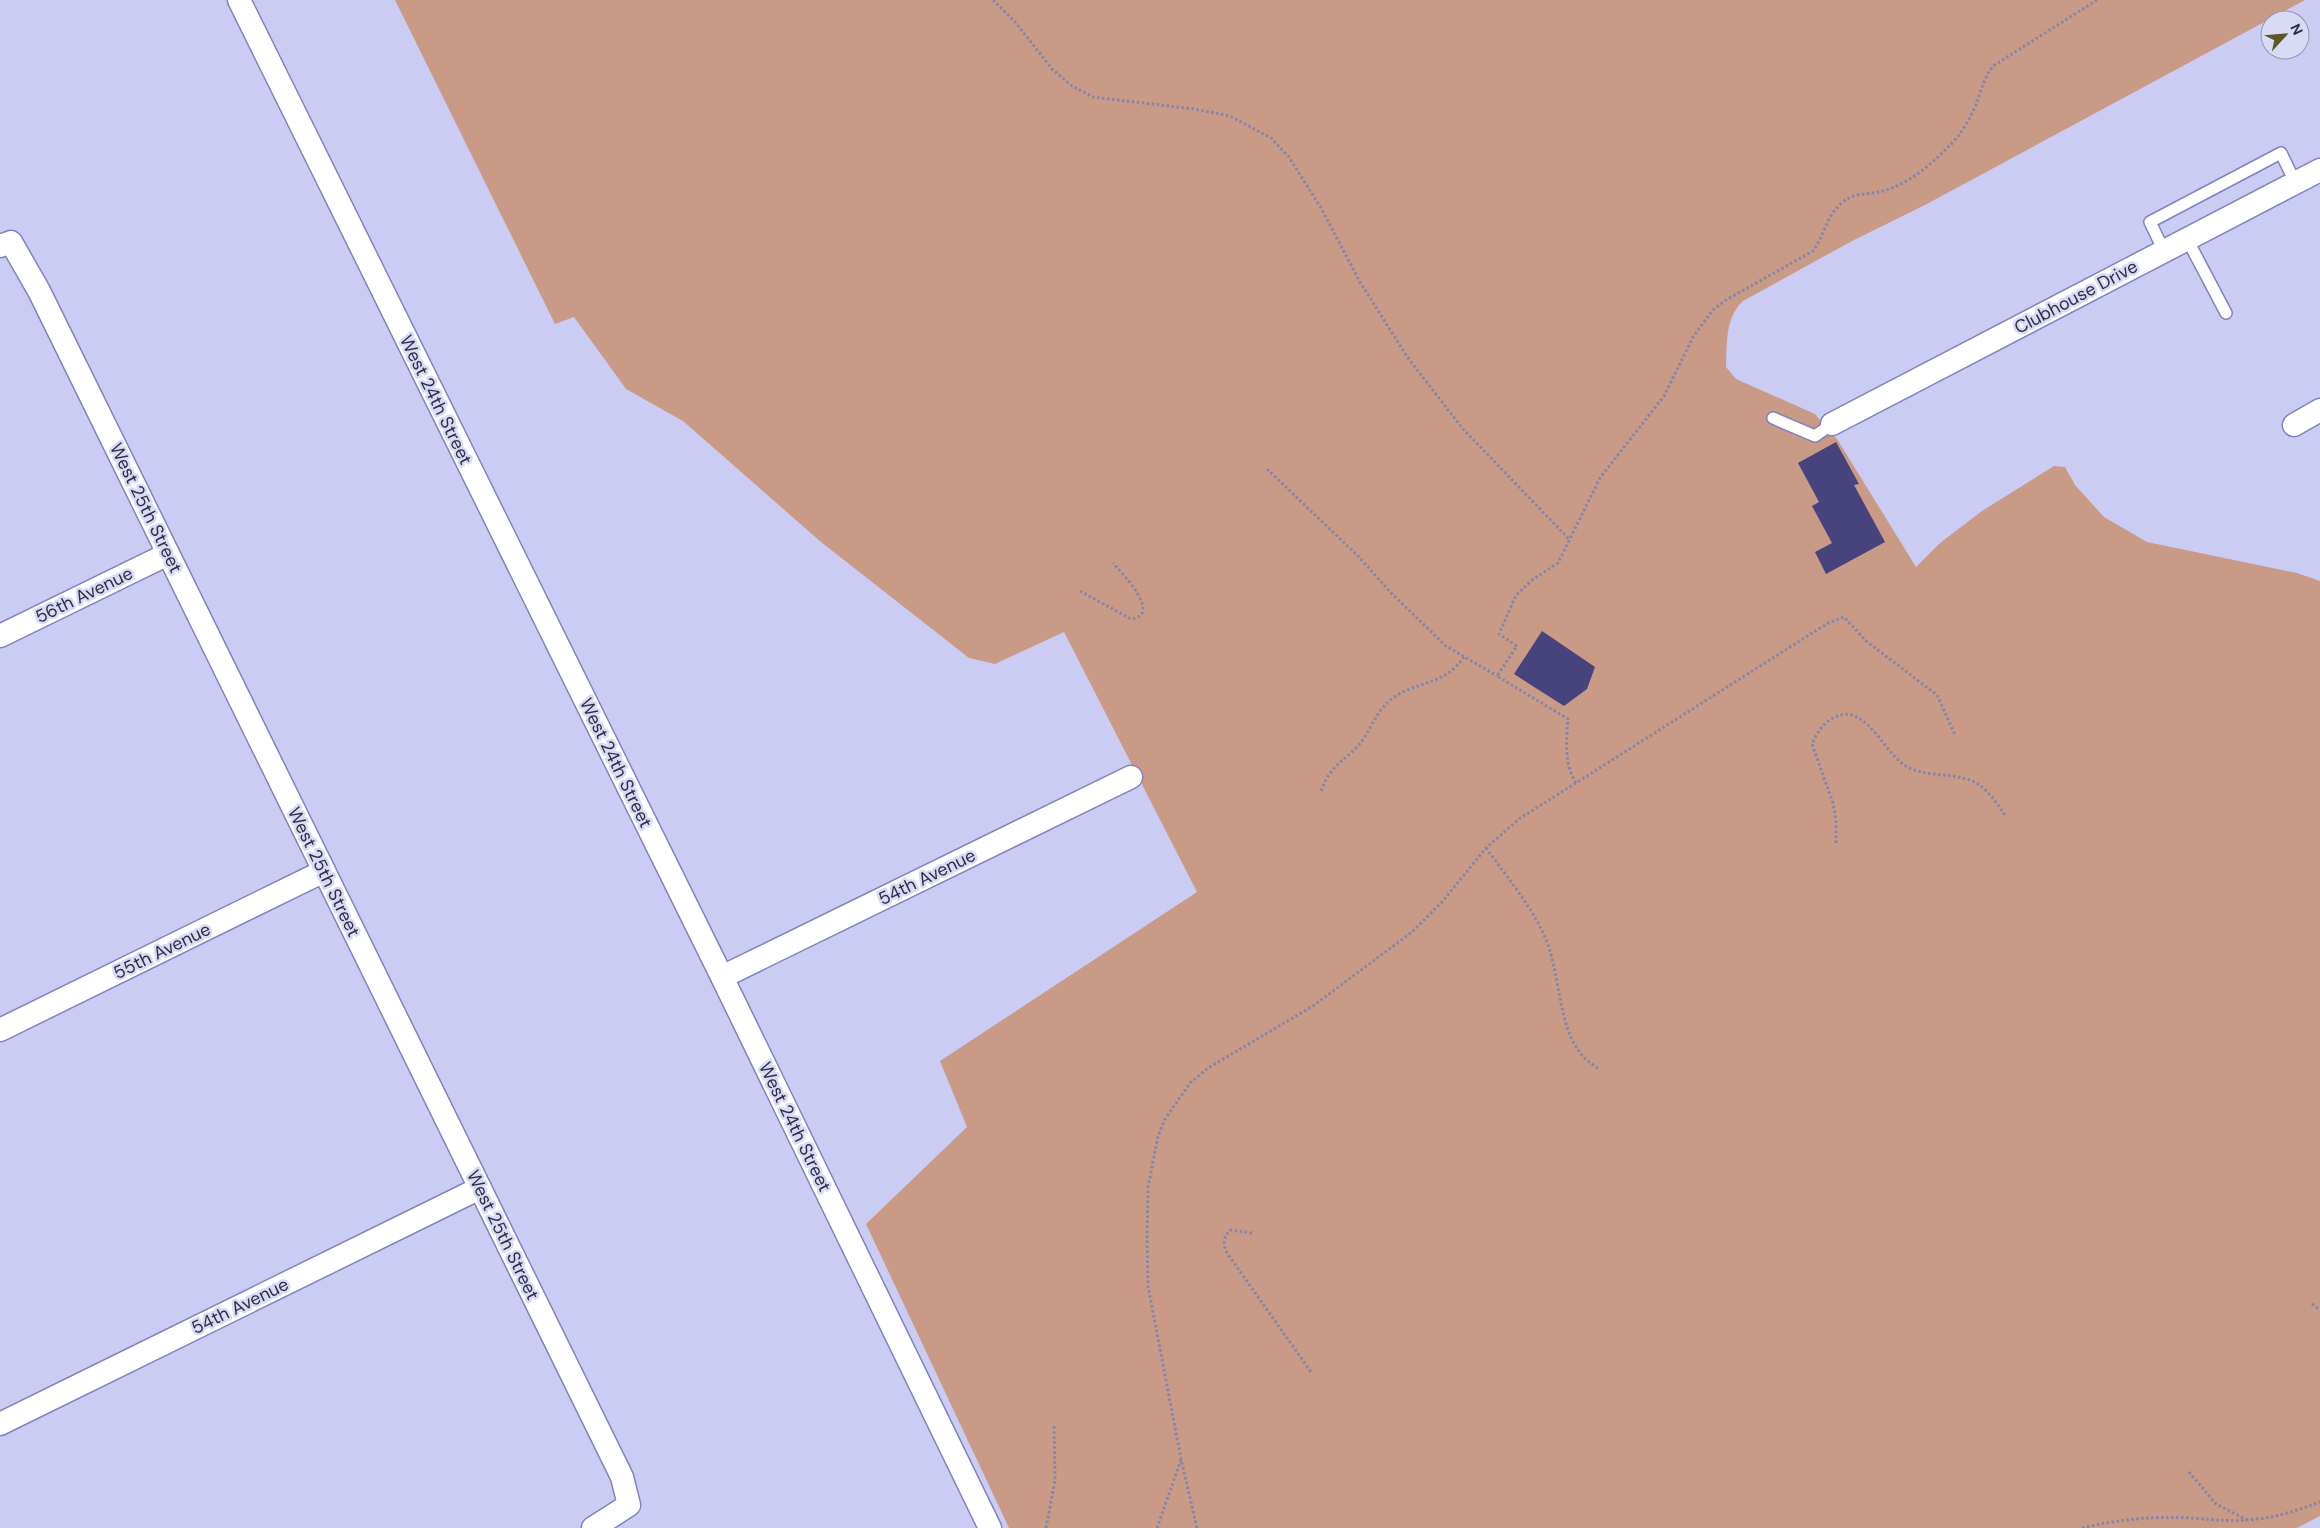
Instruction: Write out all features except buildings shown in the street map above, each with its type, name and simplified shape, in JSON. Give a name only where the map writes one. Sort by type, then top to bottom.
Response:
[{"type":"street","name":"West 24th Street","points":[[238,0],[722,977],[990,1528]]},
{"type":"street","name":"Clubhouse Drive","points":[[1832,424],[2320,170]]},
{"type":"street","name":"West 25th Street","points":[[5,244],[39,291],[622,1477],[629,1505],[593,1528]]},
{"type":"street","points":[[2294,425],[2320,410]]},
{"type":"street","name":"56th Avenue","points":[[0,636],[168,554]]},
{"type":"street","name":"54th Avenue","points":[[722,977],[1132,777]]},
{"type":"street","name":"55th Avenue","points":[[0,1030],[324,872]]},
{"type":"street","name":"54th Avenue","points":[[0,1424],[480,1188]]},
{"type":"lane","points":[[2164,251],[2150,222],[2281,153],[2295,182]]},
{"type":"lane","points":[[2187,239],[2226,313]]},
{"type":"lane","points":[[1773,418],[1815,436],[1832,424]]},
{"type":"path","points":[[994,0],[1016,23],[1052,68],[1072,86],[1093,98],[1194,109],[1230,116],[1271,138],[1288,157],[1321,208],[1360,282],[1408,358],[1463,429],[1569,539]]},
{"type":"path","points":[[1497,676],[1517,646],[1499,634],[1516,595],[1532,580],[1558,563],[1600,478],[1664,396],[1693,337],[1713,310],[1726,300],[1813,250],[1820,241],[1833,211],[1844,201],[1854,196],[1881,192],[1912,178],[1949,146],[1959,134],[1974,111],[1984,78],[1993,66],[2097,0]]},
{"type":"path","points":[[1267,469],[1358,556],[1446,646],[1568,719],[1566,746],[1570,773],[1576,783]]},
{"type":"path","points":[[1080,591],[1131,619],[1140,616],[1143,612],[1142,604],[1137,592],[1113,563]]},
{"type":"path","points":[[1197,1528],[1181,1459],[1148,1286],[1146,1236],[1148,1188],[1158,1136],[1165,1119],[1190,1082],[1208,1068],[1312,1006],[1412,932],[1442,902],[1486,848],[1519,819],[1814,631],[1844,617],[1866,641],[1936,695],[1955,735]]},
{"type":"path","points":[[1321,791],[1330,771],[1358,745],[1380,710],[1408,690],[1446,676],[1457,667],[1464,657]]},
{"type":"path","points":[[1836,843],[1836,820],[1833,803],[1812,744],[1816,734],[1825,724],[1834,717],[1845,714],[1856,715],[1905,766],[1931,774],[1968,779],[1986,791],[2005,815]]},
{"type":"path","points":[[1486,848],[1538,922],[1556,966],[1564,1017],[1571,1038],[1582,1056],[1600,1070]]},
{"type":"path","points":[[1252,1233],[1230,1230],[1225,1236],[1225,1248],[1311,1372]]},
{"type":"path","points":[[2312,1304],[2320,1310]]},
{"type":"path","points":[[1046,1528],[1055,1480],[1054,1424]]},
{"type":"path","points":[[1157,1528],[1181,1459]]},
{"type":"path","points":[[2189,1472],[2216,1504],[2247,1520]]},
{"type":"path","points":[[2082,1528],[2113,1520],[2137,1518],[2193,1518],[2220,1522],[2247,1520],[2288,1513],[2320,1502]]},
{"type":"shaded area","points":[[395,0],[2305,0],[2286,10],[2260,10],[2260,24],[1743,301],[1737,308],[1730,323],[1726,367],[1736,379],[1815,414],[1837,439],[1916,567],[1940,543],[1982,511],[2054,466],[2065,467],[2075,485],[2104,517],[2147,542],[2297,573],[2320,581],[2320,1516],[2297,1528],[1009,1528],[866,1224],[967,1127],[940,1061],[1197,892],[1064,632],[995,664],[969,658],[821,542],[683,421],[626,389],[574,317],[555,324]]}]
